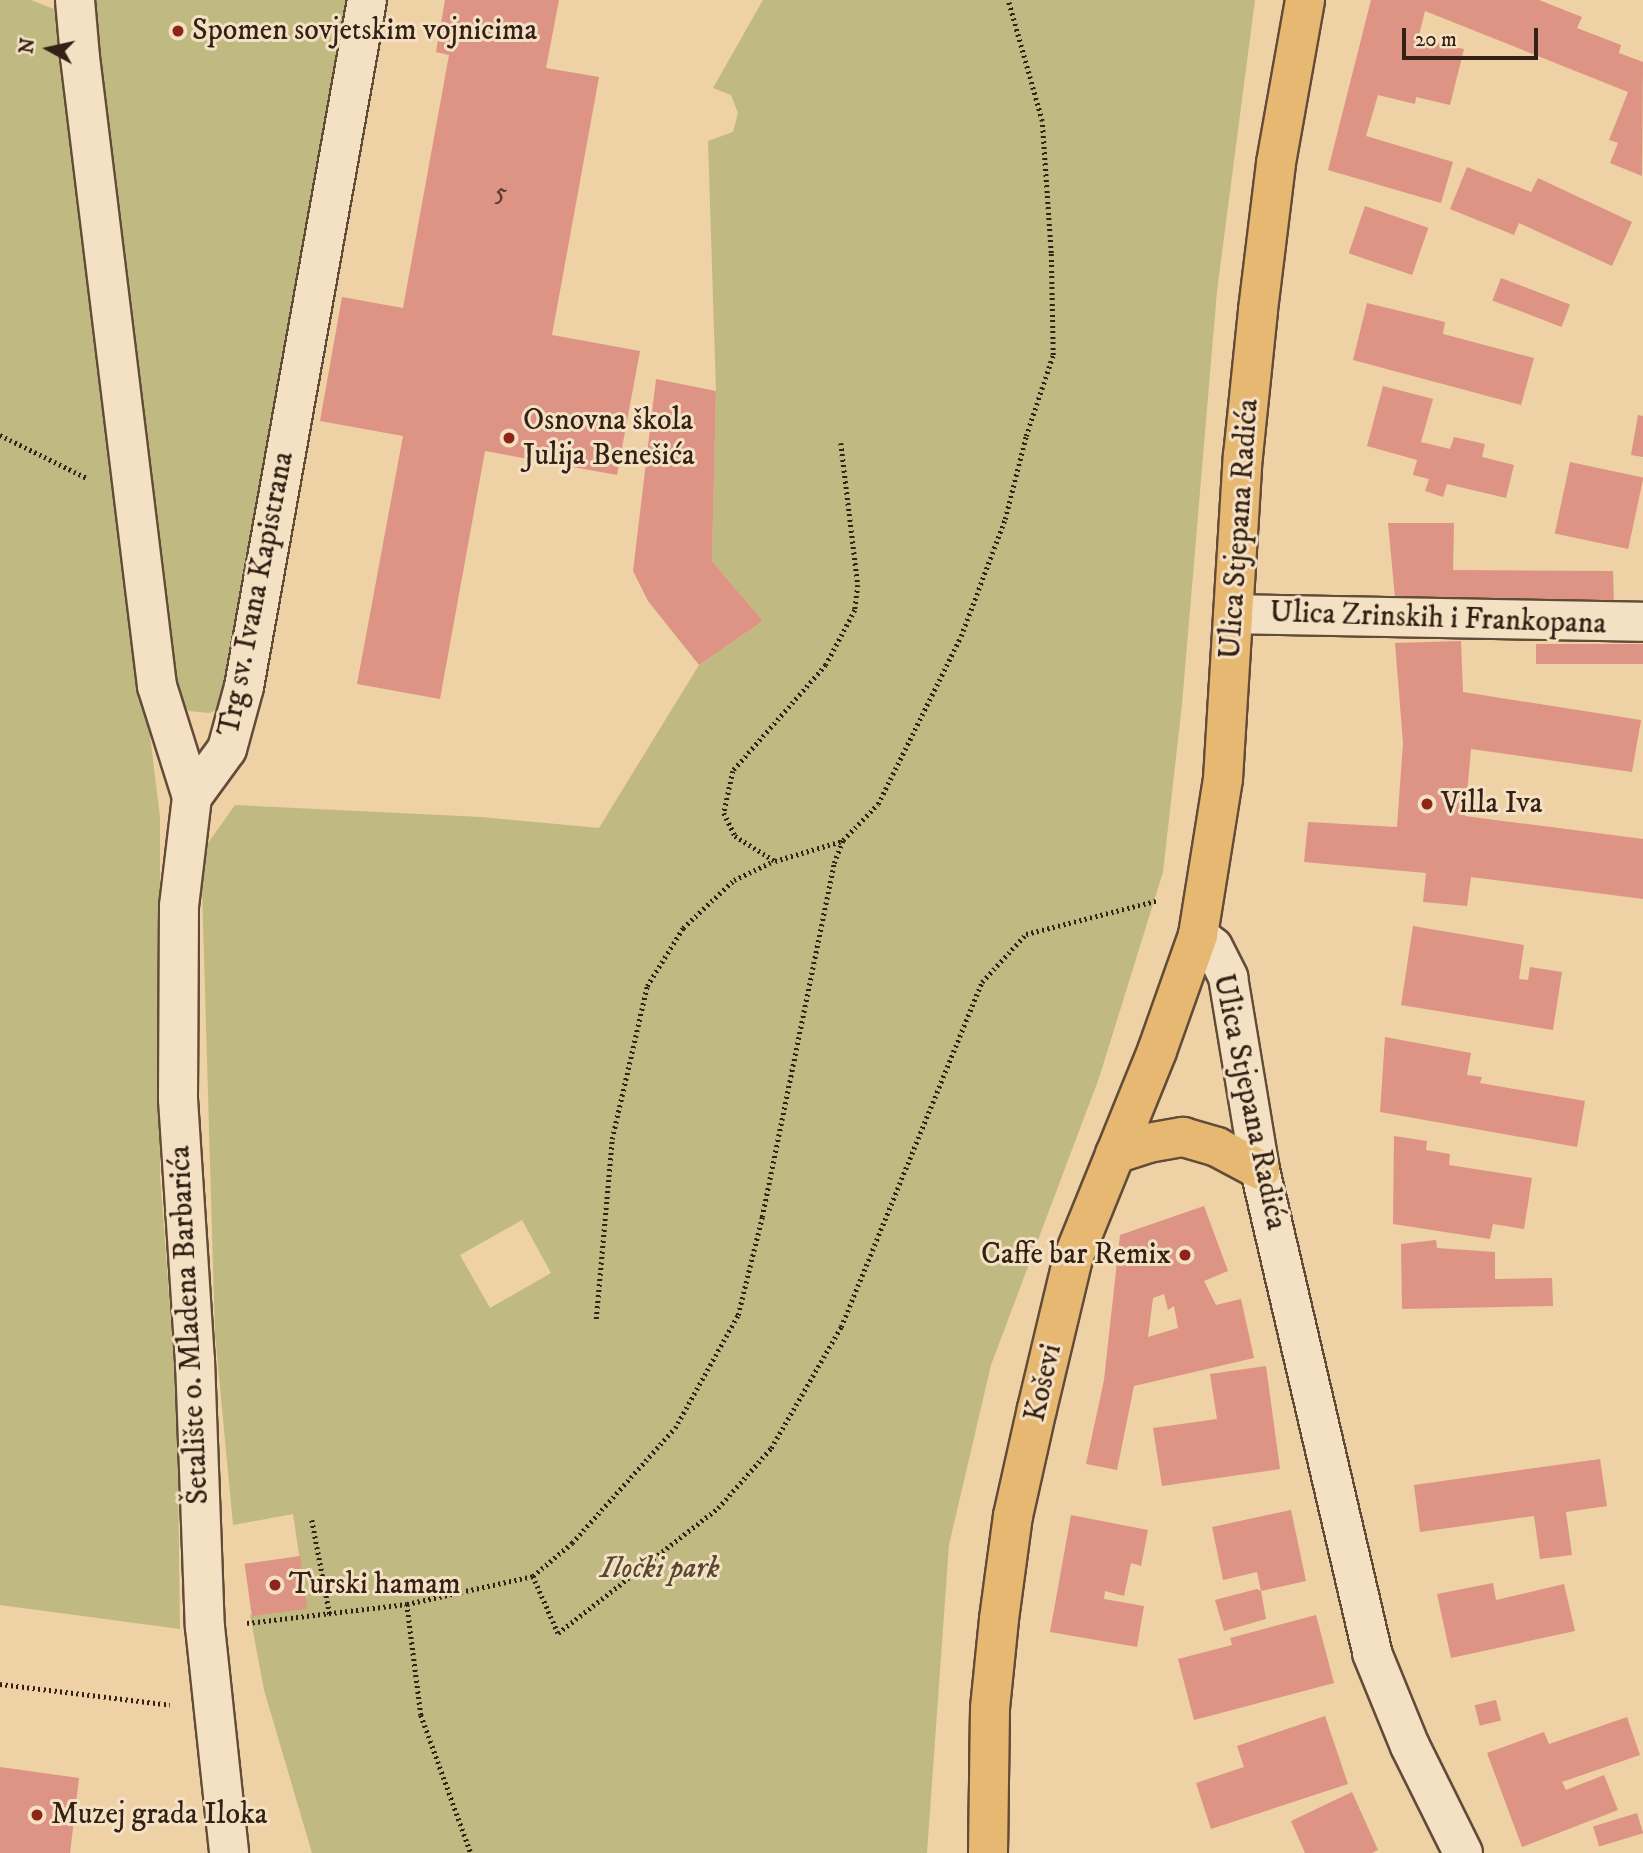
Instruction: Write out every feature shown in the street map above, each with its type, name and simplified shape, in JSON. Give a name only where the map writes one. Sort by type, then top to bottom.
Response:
[{"type":"main road","name":"Ulica Stjepana Radića","points":[[1200,919],[1223,779],[1243,456],[1258,310],[1276,163],[1305,0]]},
{"type":"main road","name":"Koševi","points":[[988,1853],[990,1708],[1013,1516],[1073,1258],[1157,1051],[1200,919]]},
{"type":"main road","points":[[1115,1154],[1148,1143],[1183,1137],[1217,1147],[1260,1170]]},
{"type":"street","name":"Trg sv. Ivana Kapistrana","points":[[75,0],[81,71],[157,687],[192,797]]},
{"type":"street","name":"Trg sv. Ivana Kapistrana","points":[[192,797],[228,750],[244,687],[367,0]]},
{"type":"street","name":"Ulica Zrinskih i Frankopana","points":[[1233,614],[1643,622]]},
{"type":"street","name":"Šetalište o. Mladena Barbarića","points":[[192,797],[179,906],[178,1099],[195,1360],[205,1627],[229,1853]]},
{"type":"street","name":"Ulica Stjepana Radića","points":[[1200,919],[1228,977],[1260,1170],[1372,1653],[1410,1746],[1463,1853]]},
{"type":"path","points":[[205,1627],[330,1615],[407,1604],[533,1576],[572,1543],[675,1428],[738,1315],[762,1217],[834,863],[843,840],[878,804],[961,636],[1004,519],[1032,416],[1053,355],[1051,253],[1042,121],[1008,0]]},
{"type":"path","points":[[0,435],[89,479]]},
{"type":"path","points":[[775,860],[735,836],[723,813],[733,771],[826,665],[855,610],[858,585],[841,443]]},
{"type":"path","points":[[596,1319],[612,1139],[647,986],[684,928],[734,880],[775,860],[843,840]]},
{"type":"path","points":[[533,1576],[558,1633],[718,1508],[771,1448],[841,1327],[982,982],[1026,934],[1154,900],[1200,919]]},
{"type":"path","points":[[312,1520],[330,1615]]},
{"type":"path","points":[[407,1604],[421,1715],[471,1853]]},
{"type":"path","points":[[0,1684],[213,1710]]},
{"type":"green space","points":[[0,0],[31,0],[61,12],[160,817],[160,1176],[177,1401],[180,1629],[0,1605]]},
{"type":"green space","points":[[88,0],[349,0],[229,703],[210,713],[189,711],[172,693]]},
{"type":"green space","name":"Iločki park","points":[[763,0],[1255,0],[1217,291],[1182,704],[1163,872],[1099,1078],[991,1365],[949,1545],[927,1853],[312,1853],[264,1690],[250,1615],[307,1608],[293,1514],[233,1525],[215,1334],[201,853],[235,805],[481,817],[599,828],[699,665],[763,621],[712,561],[716,391],[708,141],[733,132],[738,113],[731,95],[713,88]],"holes":[[[522,1220],[551,1273],[490,1308],[460,1255]]]},
{"type":"building","points":[[445,0],[559,0],[546,68],[599,77],[552,335],[640,351],[617,475],[485,451],[440,699],[357,684],[403,436],[320,421],[342,297],[403,308],[449,55],[436,52]]},
{"type":"building","points":[[1371,0],[1539,0],[1582,17],[1577,28],[1621,45],[1619,53],[1643,62],[1642,176],[1610,163],[1618,143],[1609,140],[1628,92],[1425,11],[1418,39],[1464,49],[1450,105],[1416,97],[1415,104],[1378,95],[1366,136],[1453,162],[1441,203],[1328,170]]},
{"type":"building","points":[[1467,167],[1531,192],[1538,178],[1632,222],[1612,266],[1519,223],[1514,235],[1450,209]]},
{"type":"building","points":[[1365,206],[1428,228],[1412,275],[1349,253]]},
{"type":"building","points":[[1501,278],[1570,305],[1561,327],[1492,300]]},
{"type":"building","points":[[1367,303],[1445,322],[1443,334],[1534,358],[1521,405],[1353,360]]},
{"type":"building","points":[[656,379],[716,391],[712,561],[763,621],[699,665],[648,601],[633,571]]},
{"type":"building","points":[[1383,386],[1433,399],[1421,442],[1450,449],[1454,437],[1485,444],[1482,457],[1514,465],[1506,498],[1447,484],[1443,497],[1425,491],[1429,479],[1413,475],[1417,460],[1367,446]]},
{"type":"building","points":[[1638,415],[1643,416],[1643,457],[1631,455]]},
{"type":"building","points":[[1570,462],[1643,478],[1628,549],[1555,533]]},
{"type":"building","points":[[1388,523],[1454,523],[1453,570],[1613,571],[1614,607],[1396,608]]},
{"type":"building","points":[[1461,641],[1463,692],[1641,720],[1632,772],[1471,749],[1465,816],[1643,839],[1643,899],[1471,877],[1467,906],[1423,902],[1426,873],[1304,862],[1308,822],[1397,827],[1403,743],[1395,643]]},
{"type":"building","points":[[1536,644],[1643,644],[1643,664],[1536,664]]},
{"type":"building","points":[[1413,926],[1524,945],[1519,979],[1528,980],[1530,967],[1562,972],[1553,1030],[1401,1005]]},
{"type":"building","points":[[1385,1037],[1471,1053],[1467,1075],[1482,1077],[1480,1083],[1585,1101],[1577,1147],[1380,1112]]},
{"type":"building","points":[[1394,1136],[1427,1141],[1426,1150],[1450,1154],[1449,1165],[1532,1178],[1524,1229],[1493,1224],[1490,1239],[1393,1224]]},
{"type":"building","points":[[1204,1206],[1228,1271],[1204,1281],[1216,1305],[1241,1299],[1254,1358],[1134,1386],[1117,1470],[1086,1464],[1104,1380],[1120,1235]],"holes":[[[1164,1294],[1168,1310],[1174,1306],[1178,1328],[1148,1337],[1153,1298]]]},
{"type":"building","points":[[1436,1240],[1437,1248],[1495,1252],[1495,1279],[1552,1278],[1553,1306],[1402,1309],[1401,1244]]},
{"type":"building","points":[[1266,1366],[1280,1469],[1162,1486],[1153,1428],[1217,1419],[1210,1374]]},
{"type":"building","points":[[1600,1459],[1607,1506],[1566,1512],[1572,1555],[1540,1559],[1534,1516],[1420,1532],[1414,1485]]},
{"type":"building","points":[[1291,1510],[1306,1581],[1261,1591],[1257,1572],[1223,1580],[1212,1527]]},
{"type":"building","points":[[1071,1515],[1148,1530],[1141,1566],[1131,1563],[1124,1596],[1105,1591],[1104,1599],[1144,1606],[1137,1647],[1050,1632]]},
{"type":"building","name":"Turski hamam","points":[[300,1556],[307,1608],[252,1616],[245,1564]]},
{"type":"building","points":[[1493,1583],[1496,1600],[1564,1584],[1575,1631],[1451,1658],[1437,1594]]},
{"type":"building","points":[[1257,1589],[1261,1591],[1266,1619],[1224,1631],[1215,1600]]},
{"type":"building","points":[[1316,1615],[1334,1683],[1194,1720],[1178,1659],[1232,1645],[1230,1638]]},
{"type":"building","points":[[1496,1700],[1501,1720],[1480,1726],[1475,1705]]},
{"type":"building","points":[[1325,1716],[1348,1784],[1211,1829],[1196,1783],[1244,1767],[1237,1746]]},
{"type":"building","points":[[1627,1717],[1640,1755],[1562,1782],[1566,1790],[1604,1775],[1618,1810],[1522,1847],[1487,1753],[1544,1732],[1549,1744]]},
{"type":"building","name":"Muzej grada Iloka","points":[[0,1767],[79,1778],[70,1853],[0,1853]]},
{"type":"building","points":[[1352,1792],[1378,1850],[1372,1853],[1305,1853],[1291,1821]]},
{"type":"building","points":[[1637,1813],[1643,1833],[1599,1847],[1593,1826]]},
{"type":"place","name":"Spomen sovjetskim vojnicima","points":[[178,31]]},
{"type":"place","name":"Osnovna škola Julija Benešića","points":[[509,438]]},
{"type":"place","name":"Villa Iva","points":[[1427,804]]},
{"type":"place","name":"Caffe bar Remix","points":[[1185,1255]]},
{"type":"place","name":"Turski hamam","points":[[275,1585]]},
{"type":"place","name":"Muzej grada Iloka","points":[[37,1815]]}]
